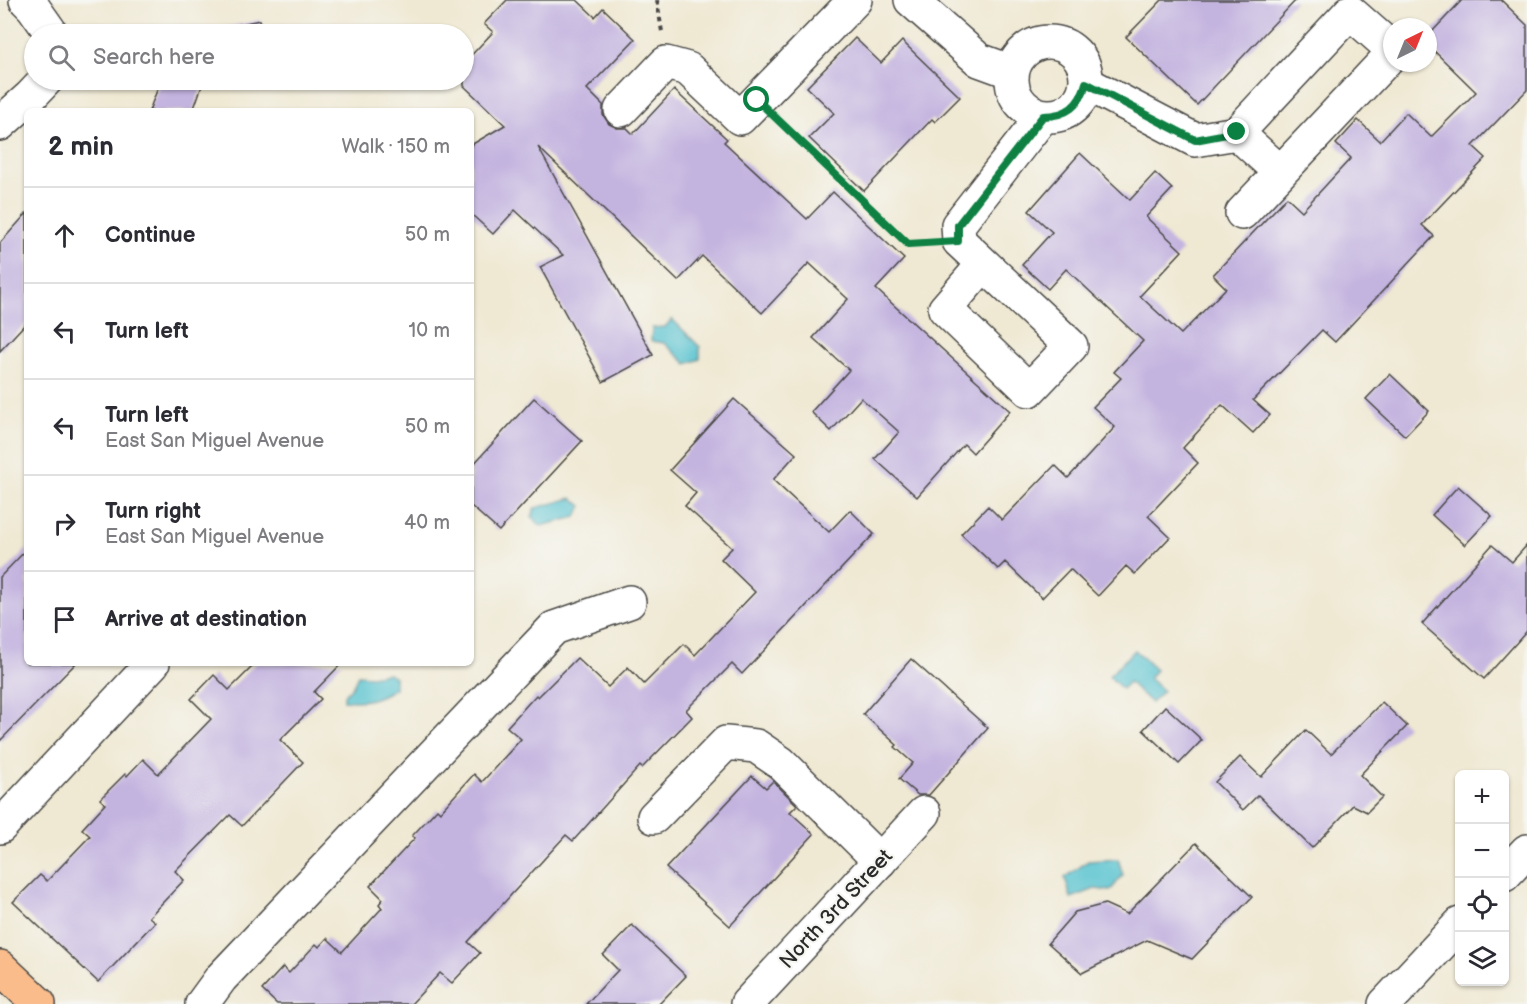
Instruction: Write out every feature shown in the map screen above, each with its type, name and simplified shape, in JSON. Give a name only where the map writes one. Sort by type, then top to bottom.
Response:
[{"type":"main road","points":[[0,967],[39,1004]]},
{"type":"street","points":[[26,0],[44,24]]},
{"type":"street","points":[[621,110],[666,63],[688,69],[740,118],[855,0]]},
{"type":"street","points":[[911,0],[979,60],[1012,72]]},
{"type":"street","points":[[1086,83],[1195,140],[1237,132],[1350,12],[1383,41]]},
{"type":"street","points":[[1048,41],[1072,49],[1081,58],[1086,70],[1086,83],[1083,96],[1067,112],[1055,116],[1043,116],[1032,113],[1015,96],[1012,72],[1016,60],[1024,51],[1035,44],[1048,41]]},
{"type":"street","points":[[1242,213],[1383,63]]},
{"type":"street","points":[[0,124],[36,90]]},
{"type":"street","points":[[983,265],[958,241],[958,225],[1043,116]]},
{"type":"street","points":[[1237,132],[1280,172]]},
{"type":"street","points":[[202,1004],[221,978],[554,628],[629,602]]},
{"type":"street","points":[[0,827],[150,666]]},
{"type":"street","points":[[654,818],[726,743],[756,746],[782,763],[880,861]]},
{"type":"street","name":"North 3rd Street","points":[[747,1004],[924,813]]},
{"type":"street","points":[[1509,870],[1527,851]]},
{"type":"street","points":[[1385,1004],[1455,929]]},
{"type":"path","points":[[757,100],[908,244],[958,241]]},
{"type":"water","points":[[672,319],[700,347],[700,359],[687,364],[664,343],[651,341],[652,328],[665,327]]},
{"type":"water","points":[[572,498],[582,506],[576,517],[541,526],[532,517],[535,508]]},
{"type":"water","points":[[1135,650],[1156,670],[1149,678],[1163,691],[1151,703],[1129,682],[1122,689],[1109,676]]},
{"type":"water","points":[[389,673],[395,677],[395,688],[389,692],[365,700],[344,700],[344,695],[352,687],[358,675],[371,676]]},
{"type":"water","points":[[1118,859],[1123,875],[1110,891],[1095,889],[1071,898],[1065,878],[1088,861]]},
{"type":"building","points":[[507,0],[577,0],[595,17],[603,8],[635,39],[587,89],[603,105],[603,115],[609,124],[617,128],[627,128],[633,134],[674,90],[727,139],[724,142],[807,219],[833,192],[904,259],[876,289],[1010,411],[973,453],[964,444],[917,497],[875,459],[899,432],[861,398],[831,431],[811,412],[849,370],[813,338],[848,299],[809,263],[762,313],[702,256],[678,281],[538,147],[653,355],[603,382],[540,267],[563,255],[515,210],[493,234],[474,217],[474,143],[505,125],[468,90],[474,90],[474,52],[493,32],[484,24]]},
{"type":"building","points":[[1162,0],[1296,0],[1197,105],[1126,37]]},
{"type":"building","points":[[1462,0],[1501,0],[1527,25],[1527,90],[1473,146],[1486,158],[1422,225],[1434,236],[1335,342],[1322,330],[1253,400],[1270,415],[1253,433],[1222,405],[1183,448],[1198,463],[1148,516],[1170,537],[1135,574],[1126,566],[1098,596],[1070,569],[1042,598],[1005,562],[998,569],[961,534],[988,506],[1002,520],[1055,465],[1068,478],[1115,427],[1093,407],[1121,378],[1114,372],[1143,341],[1066,269],[1048,289],[1022,265],[1052,232],[1029,211],[1080,153],[1130,200],[1155,173],[1172,189],[1146,217],[1182,251],[1140,296],[1181,334],[1226,288],[1213,275],[1287,197],[1302,211],[1351,158],[1336,144],[1358,120],[1380,141],[1406,113],[1431,137],[1476,92],[1437,54],[1437,26]]},
{"type":"building","points":[[260,20],[261,24],[241,24]]},
{"type":"building","points":[[855,38],[881,63],[902,41],[960,97],[935,122],[932,119],[864,191],[809,138],[834,113],[807,87]]},
{"type":"building","points":[[157,90],[200,90],[194,108],[150,108]]},
{"type":"building","points":[[24,216],[24,325],[0,351],[0,243]]},
{"type":"building","points":[[1390,374],[1429,411],[1405,436],[1366,399]]},
{"type":"building","points":[[534,398],[582,441],[499,531],[474,509],[474,464]]},
{"type":"building","points":[[734,399],[796,454],[773,480],[829,532],[850,510],[874,534],[742,674],[732,664],[686,710],[692,717],[642,768],[640,766],[573,841],[566,835],[468,942],[480,953],[452,983],[440,973],[411,1004],[277,1004],[262,990],[283,967],[289,973],[316,944],[319,947],[327,938],[342,952],[382,908],[379,904],[383,899],[370,886],[415,838],[412,836],[437,809],[440,812],[474,774],[482,782],[521,739],[507,727],[536,695],[538,697],[577,658],[608,687],[628,667],[644,684],[684,644],[695,655],[755,592],[721,559],[732,548],[685,506],[696,493],[670,470]]},
{"type":"building","points":[[1458,486],[1492,516],[1465,545],[1432,515]]},
{"type":"building","points":[[1492,545],[1512,562],[1527,545],[1527,631],[1484,679],[1422,624]]},
{"type":"building","points":[[24,552],[24,666],[73,666],[0,741],[0,577]]},
{"type":"building","points":[[911,659],[988,728],[929,795],[918,795],[899,779],[913,763],[863,714]]},
{"type":"building","points":[[253,666],[339,666],[314,692],[321,699],[280,740],[303,762],[242,826],[230,815],[175,871],[184,880],[149,917],[155,922],[98,982],[13,902],[40,875],[47,881],[90,836],[82,829],[105,804],[100,799],[125,774],[127,776],[143,759],[158,774],[211,719],[191,699],[214,675],[229,690]]},
{"type":"building","points":[[1382,702],[1407,726],[1360,775],[1382,797],[1367,812],[1353,805],[1312,848],[1258,795],[1243,810],[1215,782],[1240,757],[1261,777],[1306,730],[1331,754]]},
{"type":"building","points":[[1165,706],[1202,740],[1179,764],[1143,730]]},
{"type":"building","points":[[752,776],[766,788],[773,781],[797,805],[790,812],[814,834],[730,926],[666,868]]},
{"type":"building","points":[[1196,843],[1252,897],[1192,959],[1147,940],[1082,973],[1048,943],[1075,912],[1105,904],[1127,914]]},
{"type":"building","points":[[632,925],[686,976],[659,1004],[586,1004],[618,970],[603,955]]},
{"type":"route","points":[[757,100],[908,244],[958,241],[958,225],[1043,116],[1055,116],[1067,112],[1083,96],[1086,83],[1195,140],[1237,132]]}]
